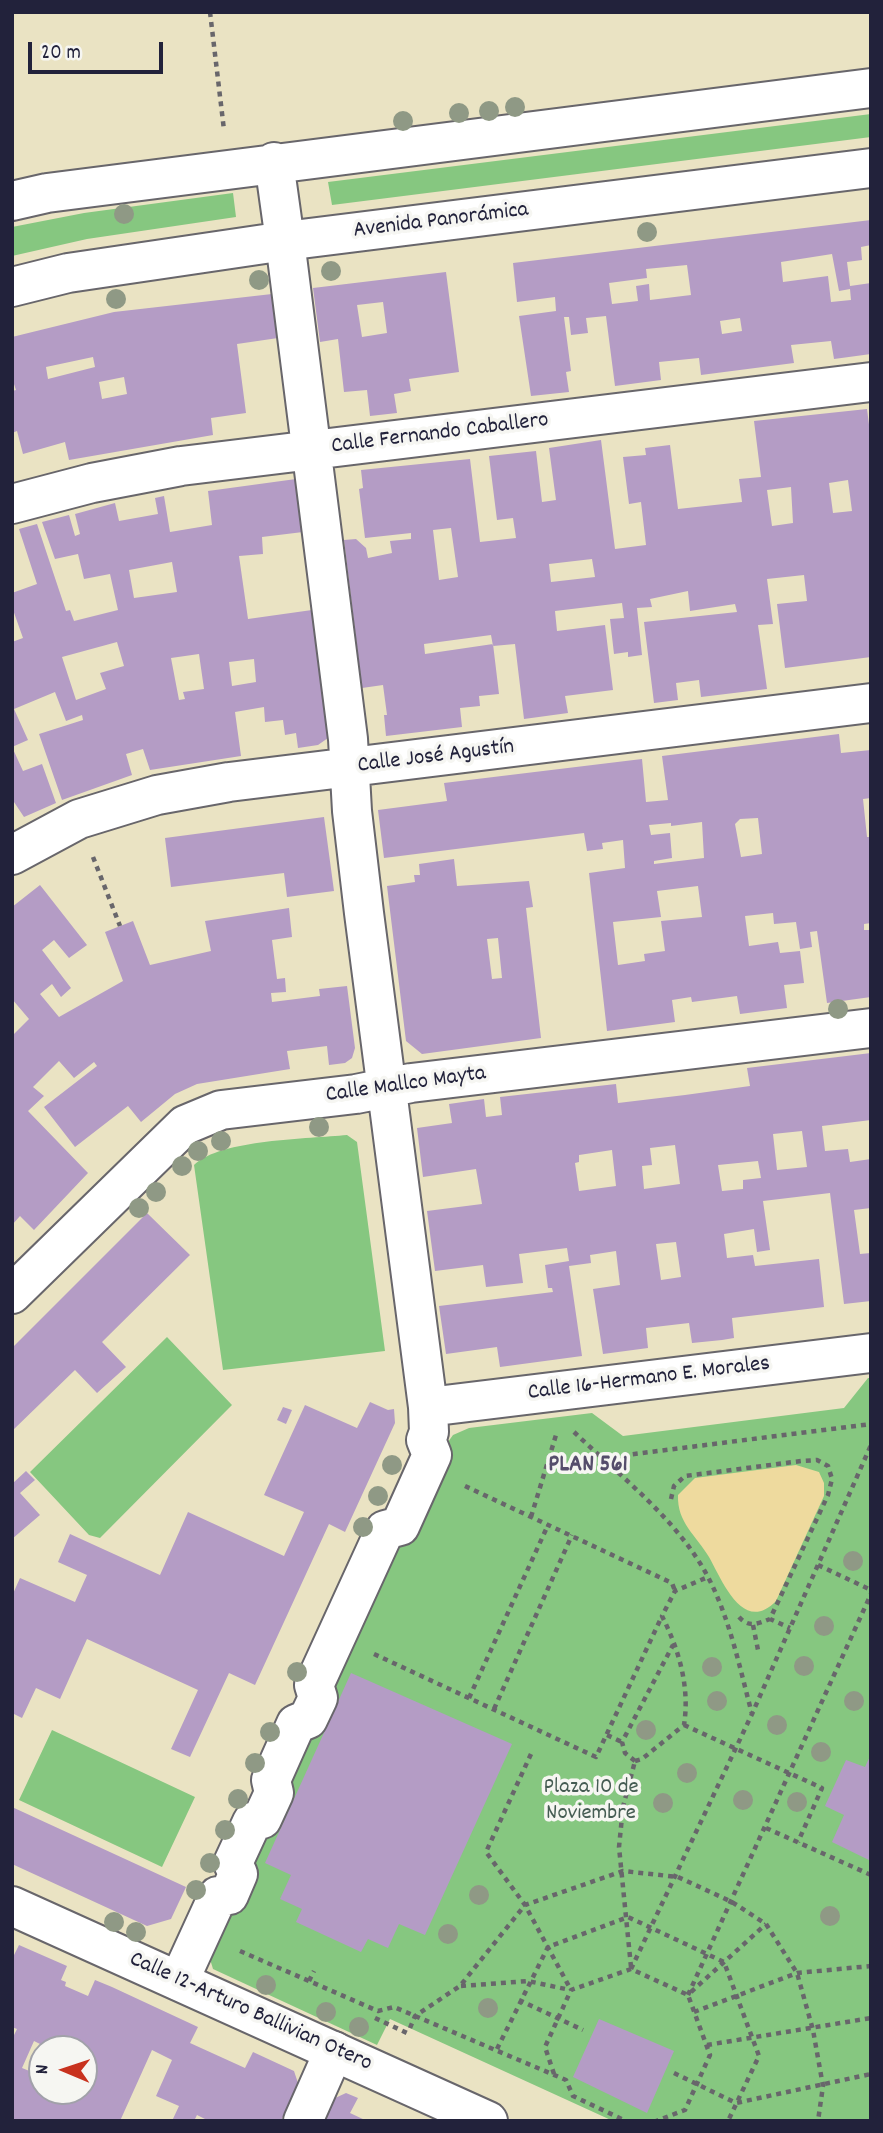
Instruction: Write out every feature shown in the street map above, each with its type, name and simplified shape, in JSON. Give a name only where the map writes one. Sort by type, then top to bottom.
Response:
[{"type":"street","points":[[12,201],[47,193],[274,162],[871,88]]},
{"type":"street","points":[[179,1981],[223,1943],[225,1879],[251,1822],[262,1819],[274,1793],[296,1724],[308,1719],[318,1698],[314,1685],[351,1644],[385,1530],[380,1517],[413,1445],[432,1450],[352,811],[350,769],[313,451],[274,162]]},
{"type":"street","name":"Avenida Panorámica","points":[[12,287],[68,273],[285,241],[871,168]]},
{"type":"street","name":"Calle Fernando Caballero","points":[[12,504],[92,482],[181,466],[871,383]]},
{"type":"street","name":"Calle José Agustín","points":[[12,855],[79,819],[157,795],[229,782],[871,703]]},
{"type":"street","name":"Calle Mallco Mayta","points":[[12,1294],[185,1125],[221,1110],[871,1028]]},
{"type":"street","name":"Calle 16-Hermano E. Morales","points":[[432,1450],[871,1353]]},
{"type":"street","name":"Calle 12-Arturo Ballivian Otero","points":[[12,1906],[488,2121]]},
{"type":"street","points":[[303,2121],[334,2051]]},
{"type":"path","points":[[210,12],[225,139]]},
{"type":"path","points":[[91,846],[120,926]]},
{"type":"path","points":[[602,1458],[871,1424]]},
{"type":"path","points":[[531,1517],[557,1434],[574,1432],[675,1530],[708,1577],[722,1611],[752,1714]]},
{"type":"path","points":[[631,1969],[678,1877],[871,1445]]},
{"type":"path","points":[[432,1450],[531,1517],[672,1583],[675,1591]]},
{"type":"path","points":[[671,1499],[674,1486],[685,1476],[746,1466],[817,1460],[828,1466],[832,1479],[828,1495],[806,1550],[770,1619],[753,1625],[745,1624],[739,1617]]},
{"type":"path","points":[[828,1466],[835,1460]]},
{"type":"path","points":[[666,1481],[674,1486]]},
{"type":"path","points":[[469,1698],[548,1525]]},
{"type":"path","points":[[494,1709],[572,1535]]},
{"type":"path","points":[[656,2121],[685,2110],[710,2055],[688,1994],[766,1828],[871,1592],[818,1565]]},
{"type":"path","points":[[351,1644],[596,1757],[675,1591],[708,1577]]},
{"type":"path","points":[[635,1761],[642,1759],[684,1725],[685,1684],[662,1616]]},
{"type":"path","points":[[770,1619],[790,1628]]},
{"type":"path","points":[[753,1625],[758,1650]]},
{"type":"path","points":[[621,1742],[673,1644]]},
{"type":"path","points":[[684,1725],[822,1788],[797,1842]]},
{"type":"path","points":[[607,1735],[621,1742],[625,1753],[635,1761]]},
{"type":"path","points":[[531,1754],[486,1852],[525,1905],[571,1990]]},
{"type":"path","points":[[631,1969],[628,1917],[619,1847],[621,1820],[635,1761]]},
{"type":"path","points":[[766,1828],[871,1875]]},
{"type":"path","points":[[375,2018],[409,2030],[415,2016],[460,1986],[525,1905],[623,1871],[678,1877],[732,1902],[766,1924],[797,1973],[813,2030],[823,2086],[818,2121]]},
{"type":"path","points":[[496,2049],[528,1981],[548,1947],[628,1917],[724,1962],[759,2056],[728,2121]]},
{"type":"path","points":[[688,1994],[766,1924]]},
{"type":"path","points":[[223,1943],[378,2011],[394,2007],[554,2074],[566,2080],[573,2096],[626,2121]]},
{"type":"path","points":[[694,2012],[797,1973],[871,1966]]},
{"type":"path","points":[[460,1986],[528,1981],[571,1990],[631,1969],[688,1994]]},
{"type":"path","points":[[309,1981],[314,1971]]},
{"type":"path","points":[[554,2074],[545,2048],[571,1990]]},
{"type":"path","points":[[519,2000],[583,2030]]},
{"type":"path","points":[[707,2045],[813,2030],[871,2018]]},
{"type":"path","points":[[674,2073],[736,2103],[871,2074]]},
{"type":"green space","points":[[871,114],[871,137],[332,205],[328,182]]},
{"type":"green space","points":[[233,193],[236,217],[87,239],[12,256],[12,227],[84,213]]},
{"type":"green space","points":[[347,1135],[357,1142],[385,1351],[223,1370],[194,1165],[207,1156],[244,1145]]},
{"type":"green space","points":[[167,1337],[232,1405],[100,1538],[89,1535],[30,1472]]},
{"type":"green space","name":"Plaza 10 de Noviembre","points":[[868,1378],[871,1378],[871,2121],[613,2121],[390,2019],[377,2045],[213,1969],[210,1959],[443,1449],[453,1435],[469,1428],[592,1413],[623,1436],[844,1408]]},
{"type":"green space","points":[[52,1730],[195,1797],[162,1867],[19,1800]]},
{"type":"sand","points":[[796,1465],[819,1472],[824,1483],[824,1496],[776,1601],[764,1610],[753,1612],[744,1608],[727,1590],[709,1557],[684,1521],[678,1495],[695,1478]]},
{"type":"building","points":[[871,220],[871,245],[861,247],[862,260],[847,262],[850,286],[871,283],[871,354],[834,359],[831,341],[791,345],[794,363],[701,375],[699,358],[659,362],[661,380],[615,386],[606,316],[586,318],[588,333],[571,335],[569,317],[564,317],[571,371],[566,372],[569,392],[531,396],[519,316],[556,311],[555,297],[517,302],[513,263]],"holes":[[[832,254],[839,291],[850,289],[851,300],[831,302],[828,276],[783,282],[781,262]],[[687,265],[691,295],[650,300],[649,284],[636,286],[638,301],[612,304],[609,283],[647,278],[646,269]],[[740,318],[742,331],[722,334],[720,321]]]},
{"type":"building","points":[[446,272],[459,372],[409,379],[411,391],[394,394],[397,413],[370,416],[367,390],[344,392],[338,339],[320,342],[313,288]],"holes":[[[383,302],[387,333],[362,337],[357,305]]]},
{"type":"building","points":[[272,294],[278,338],[237,344],[246,413],[211,418],[213,435],[69,460],[65,442],[23,454],[17,431],[12,433],[12,391],[16,390],[12,378],[12,337],[114,312]],"holes":[[[93,357],[95,367],[48,379],[46,367]],[[124,377],[127,394],[102,399],[99,382]]]},
{"type":"building","points":[[867,409],[871,440],[871,657],[785,668],[777,604],[807,601],[804,575],[767,579],[773,624],[758,625],[767,689],[701,697],[699,680],[676,683],[678,700],[654,703],[644,622],[737,612],[735,604],[690,611],[688,591],[650,599],[652,607],[637,608],[642,655],[628,657],[628,652],[614,654],[610,619],[624,618],[622,603],[555,611],[557,631],[605,625],[613,690],[565,696],[568,713],[524,719],[515,644],[493,646],[499,694],[479,696],[480,706],[460,708],[462,727],[386,736],[384,715],[387,715],[383,685],[362,688],[344,540],[356,539],[366,548],[368,558],[392,553],[390,541],[411,539],[411,533],[365,538],[359,489],[363,488],[361,470],[470,459],[480,542],[516,538],[513,518],[497,520],[489,456],[536,451],[542,502],[556,500],[549,448],[601,440],[615,549],[646,545],[641,502],[629,504],[623,457],[646,455],[645,448],[670,445],[678,509],[742,502],[739,479],[761,477],[754,421]],"holes":[[[848,480],[852,511],[833,513],[829,483]],[[791,487],[793,523],[772,526],[767,490]],[[451,528],[458,577],[439,580],[433,530]],[[592,559],[595,577],[551,582],[549,564]],[[491,635],[493,644],[425,654],[424,644]]]},
{"type":"building","points":[[296,479],[303,532],[262,537],[263,554],[239,556],[248,619],[312,610],[328,738],[318,745],[298,748],[296,733],[285,735],[283,720],[265,722],[264,707],[235,712],[241,756],[150,770],[143,749],[126,754],[132,775],[62,800],[39,734],[83,720],[82,715],[66,721],[55,692],[14,709],[28,740],[12,747],[12,642],[23,638],[12,607],[12,593],[37,584],[19,529],[37,524],[66,611],[70,610],[74,621],[118,610],[110,574],[84,579],[78,554],[55,559],[42,522],[69,515],[75,536],[80,534],[75,514],[115,503],[119,521],[158,514],[155,498],[164,496],[170,532],[212,525],[208,491]],"holes":[[[172,562],[177,592],[134,598],[129,570]],[[117,642],[124,666],[100,673],[106,689],[76,700],[62,657]],[[199,654],[204,689],[183,692],[185,699],[179,700],[171,658]],[[254,659],[256,682],[232,686],[229,662]]]},
{"type":"building","points":[[839,734],[841,753],[871,750],[871,798],[863,799],[867,837],[871,837],[871,923],[864,924],[864,930],[871,930],[871,997],[827,1003],[817,931],[810,932],[812,947],[800,949],[796,922],[774,924],[773,913],[745,916],[749,946],[778,942],[780,953],[800,951],[804,983],[784,985],[787,1008],[740,1014],[737,996],[692,1002],[691,997],[672,1000],[675,1022],[607,1031],[589,873],[625,868],[623,840],[602,843],[603,849],[587,851],[584,833],[384,858],[378,810],[447,801],[444,783],[642,759],[646,802],[668,800],[662,756]],"holes":[[[758,818],[762,854],[741,857],[735,824],[740,819]],[[702,822],[704,858],[654,864],[654,861],[672,858],[670,833],[651,835],[649,825],[671,823],[671,826]],[[698,886],[702,917],[661,921],[665,951],[644,954],[645,961],[618,965],[613,922],[661,917],[657,891]]]},
{"type":"building","points":[[12,747],[23,771],[42,764],[56,803],[24,817],[12,799]]},
{"type":"building","points":[[324,817],[334,891],[287,897],[284,873],[171,887],[165,838]]},
{"type":"building","points":[[454,859],[457,886],[529,881],[533,907],[526,908],[541,1038],[422,1054],[406,1041],[387,886],[415,882],[414,875],[420,875],[419,864]],"holes":[[[498,938],[502,978],[492,979],[487,939]]]},
{"type":"building","points":[[40,885],[87,945],[69,958],[54,940],[42,950],[71,988],[61,997],[52,984],[40,994],[59,1017],[123,981],[105,932],[133,921],[150,965],[211,951],[205,921],[289,908],[292,937],[272,940],[277,979],[285,978],[286,992],[271,993],[272,1002],[320,996],[319,989],[347,986],[355,1048],[352,1058],[345,1063],[329,1065],[327,1046],[287,1051],[290,1069],[197,1084],[175,1094],[141,1122],[128,1106],[75,1147],[44,1107],[97,1066],[94,1062],[74,1078],[59,1061],[33,1087],[44,1096],[28,1111],[88,1173],[34,1230],[20,1216],[12,1225],[12,1036],[29,1019],[12,999],[12,907]]},
{"type":"building","points":[[871,1053],[871,1120],[822,1126],[825,1151],[848,1149],[850,1162],[871,1159],[871,1208],[854,1210],[860,1254],[871,1253],[871,1301],[844,1304],[830,1193],[763,1201],[770,1250],[757,1252],[754,1229],[724,1234],[727,1258],[753,1255],[755,1266],[819,1259],[824,1307],[732,1318],[734,1338],[722,1340],[692,1343],[689,1323],[646,1328],[648,1348],[603,1354],[593,1289],[620,1285],[616,1251],[590,1255],[591,1263],[569,1266],[582,1356],[500,1367],[497,1347],[446,1354],[439,1306],[553,1292],[552,1288],[548,1288],[545,1265],[569,1261],[567,1248],[519,1254],[523,1283],[486,1287],[483,1265],[435,1271],[427,1211],[482,1204],[476,1169],[423,1177],[417,1128],[452,1123],[449,1104],[484,1099],[486,1117],[502,1115],[500,1097],[616,1084],[618,1103],[750,1086],[747,1068]],"holes":[[[802,1131],[807,1167],[777,1170],[773,1134]],[[675,1145],[680,1184],[644,1189],[642,1166],[652,1165],[650,1148]],[[612,1150],[616,1186],[579,1191],[575,1163],[579,1162],[579,1155]],[[758,1161],[761,1178],[743,1180],[743,1189],[722,1191],[718,1165]],[[676,1242],[681,1277],[661,1280],[656,1244]]]},
{"type":"building","points":[[147,1213],[190,1255],[102,1342],[126,1367],[97,1393],[75,1370],[12,1431],[12,1348]]},
{"type":"building","points":[[370,1402],[388,1410],[394,1409],[395,1423],[345,1532],[329,1524],[255,1685],[229,1673],[190,1757],[171,1749],[198,1690],[87,1639],[60,1699],[36,1688],[22,1718],[12,1713],[12,1596],[20,1578],[75,1602],[87,1575],[58,1562],[70,1534],[160,1575],[188,1512],[284,1556],[304,1512],[264,1495],[305,1405],[357,1428]]},
{"type":"building","points":[[283,1407],[292,1410],[286,1424],[277,1420]]},
{"type":"building","points":[[26,1471],[35,1480],[20,1493],[40,1515],[12,1539],[12,1484]]},
{"type":"building","points":[[351,1673],[512,1744],[425,1935],[399,1924],[388,1948],[368,1939],[361,1952],[296,1922],[302,1909],[280,1899],[291,1875],[265,1863]]},
{"type":"building","points":[[871,1754],[871,1861],[832,1842],[844,1815],[825,1806],[846,1760],[865,1767]]},
{"type":"building","points":[[12,1807],[186,1887],[171,1919],[147,1926],[12,1864]]},
{"type":"building","points":[[19,1945],[67,1966],[61,1980],[66,1982],[65,1986],[88,1996],[95,1980],[112,1987],[198,2027],[190,2043],[245,2068],[253,2052],[294,2071],[298,2083],[281,2121],[209,2121],[197,2115],[194,2121],[172,2121],[179,2106],[156,2096],[172,2060],[152,2050],[120,2121],[12,2121],[12,2039],[17,2029],[12,2027],[12,1959]]},
{"type":"building","points":[[599,2019],[674,2051],[647,2113],[573,2077]]},
{"type":"building","points":[[346,2093],[358,2098],[350,2113],[367,2121],[324,2121],[333,2099]]},
{"type":"district","name":"PLAN 561","points":[[588,1467]]}]
